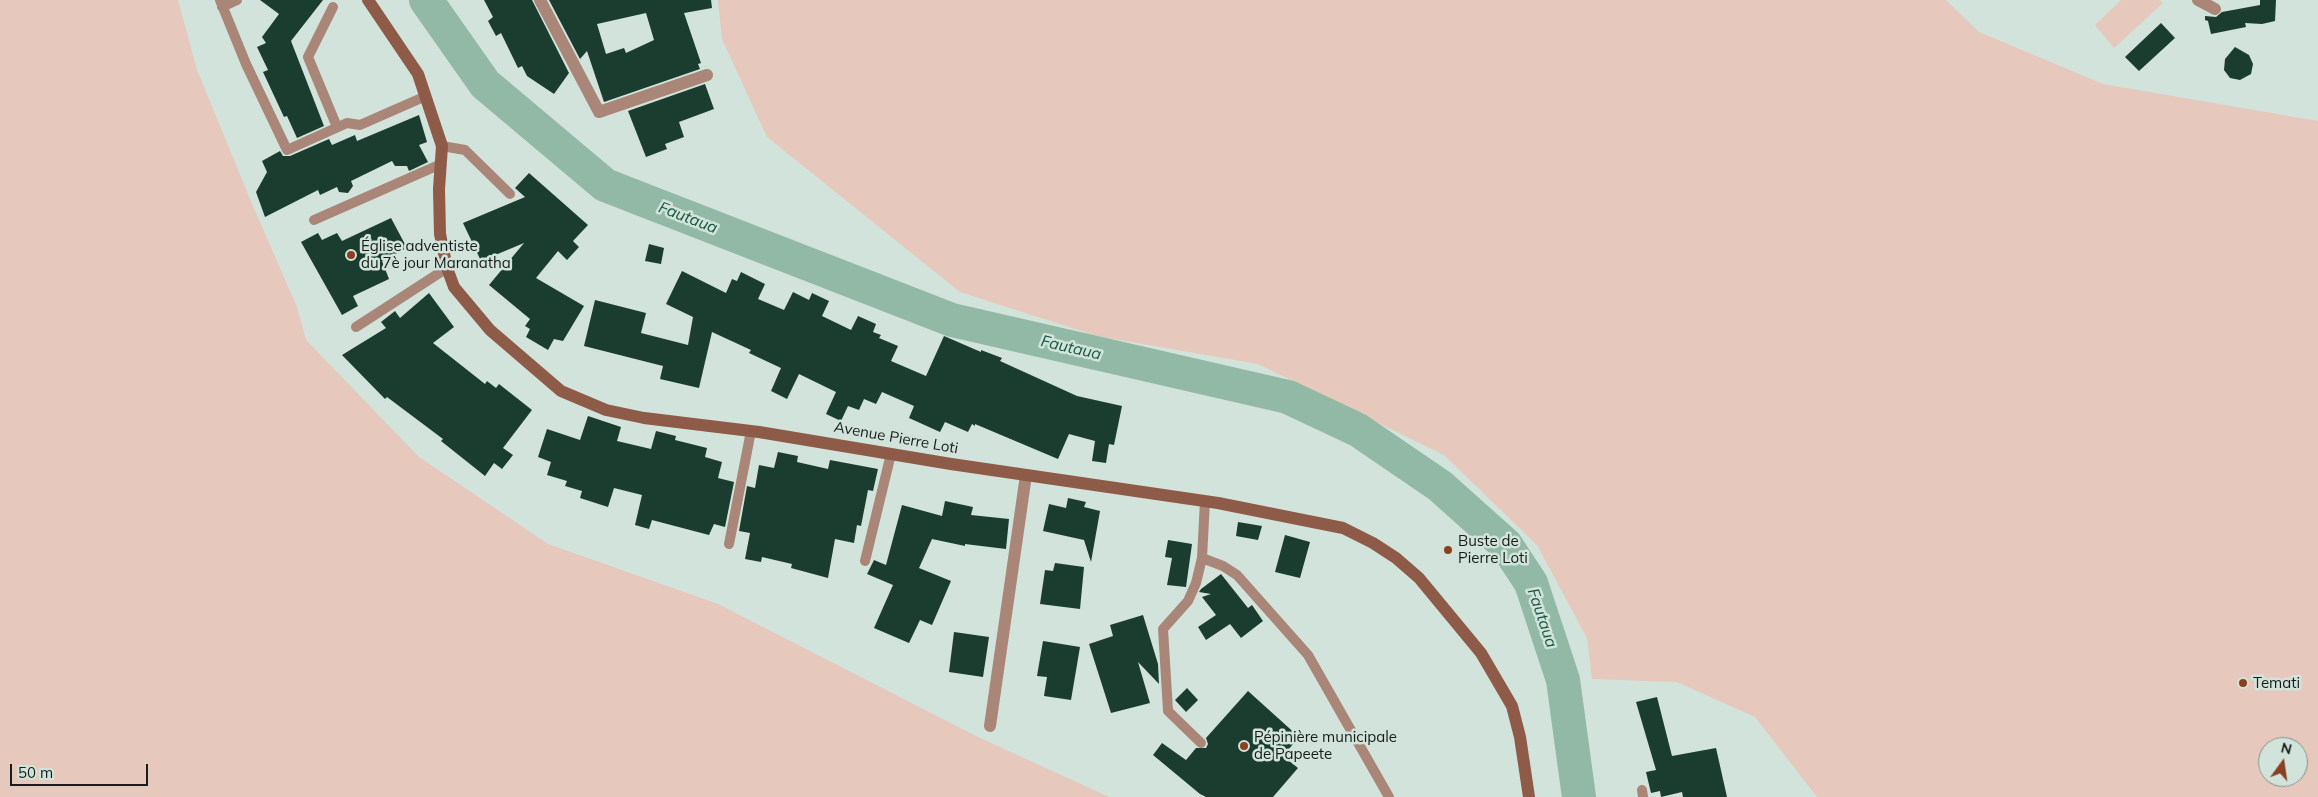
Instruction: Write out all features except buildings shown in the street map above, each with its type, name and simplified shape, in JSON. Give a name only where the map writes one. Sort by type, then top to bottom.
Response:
[{"type":"main road","name":"Avenue Pierre Loti","points":[[368,0],[418,74],[442,146],[439,215],[447,268],[454,287],[490,330],[561,390],[616,412],[644,418],[751,432],[1205,501],[1343,528],[1373,543],[1396,558],[1419,578],[1481,653],[1512,706],[1520,737],[1528,797]]},
{"type":"street","points":[[540,0],[599,112],[706,75]]},
{"type":"street","points":[[2198,0],[2215,9]]},
{"type":"street","points":[[990,726],[1026,475]]},
{"type":"lane","points":[[237,0],[221,4],[246,64],[287,150],[347,123],[360,125],[426,96]]},
{"type":"lane","points":[[333,7],[308,56],[337,127]]},
{"type":"lane","points":[[442,146],[465,150],[510,194]]},
{"type":"lane","points":[[314,220],[441,164]]},
{"type":"lane","points":[[356,327],[447,268]]},
{"type":"lane","points":[[729,544],[751,432]]},
{"type":"lane","points":[[865,561],[891,454]]},
{"type":"lane","points":[[1201,743],[1168,711],[1163,629],[1188,601],[1196,583],[1202,558],[1205,501]]},
{"type":"lane","points":[[1202,558],[1223,566],[1237,575],[1308,654],[1390,797]]},
{"type":"shaded area","points":[[0,0],[178,0],[197,70],[297,307],[306,340],[419,457],[548,544],[718,604],[978,737],[1109,797],[0,797]]},
{"type":"shaded area","points":[[718,0],[1946,0],[1979,32],[2103,84],[2318,121],[2318,797],[1817,797],[1755,717],[1677,682],[1592,679],[1587,638],[1537,545],[1444,455],[1258,364],[1097,336],[960,292],[767,137],[722,39]]},
{"type":"shaded area","points":[[2121,0],[2160,0],[2163,3],[2114,48],[2095,25]]},
{"type":"waterway","name":"Fautaua","points":[[426,0],[485,84],[605,185],[952,320],[1288,397],[1358,430],[1440,486],[1506,545],[1531,583],[1563,680],[1579,797]]},
{"type":"place","name":"Église adventiste du 7è jour Maranatha","points":[[351,255]]},
{"type":"place","name":"Buste de Pierre Loti","points":[[1448,550]]},
{"type":"place","name":"Temati","points":[[2243,683]]},
{"type":"place","name":"Pépinière municipale de Papeete","points":[[1244,746]]}]
